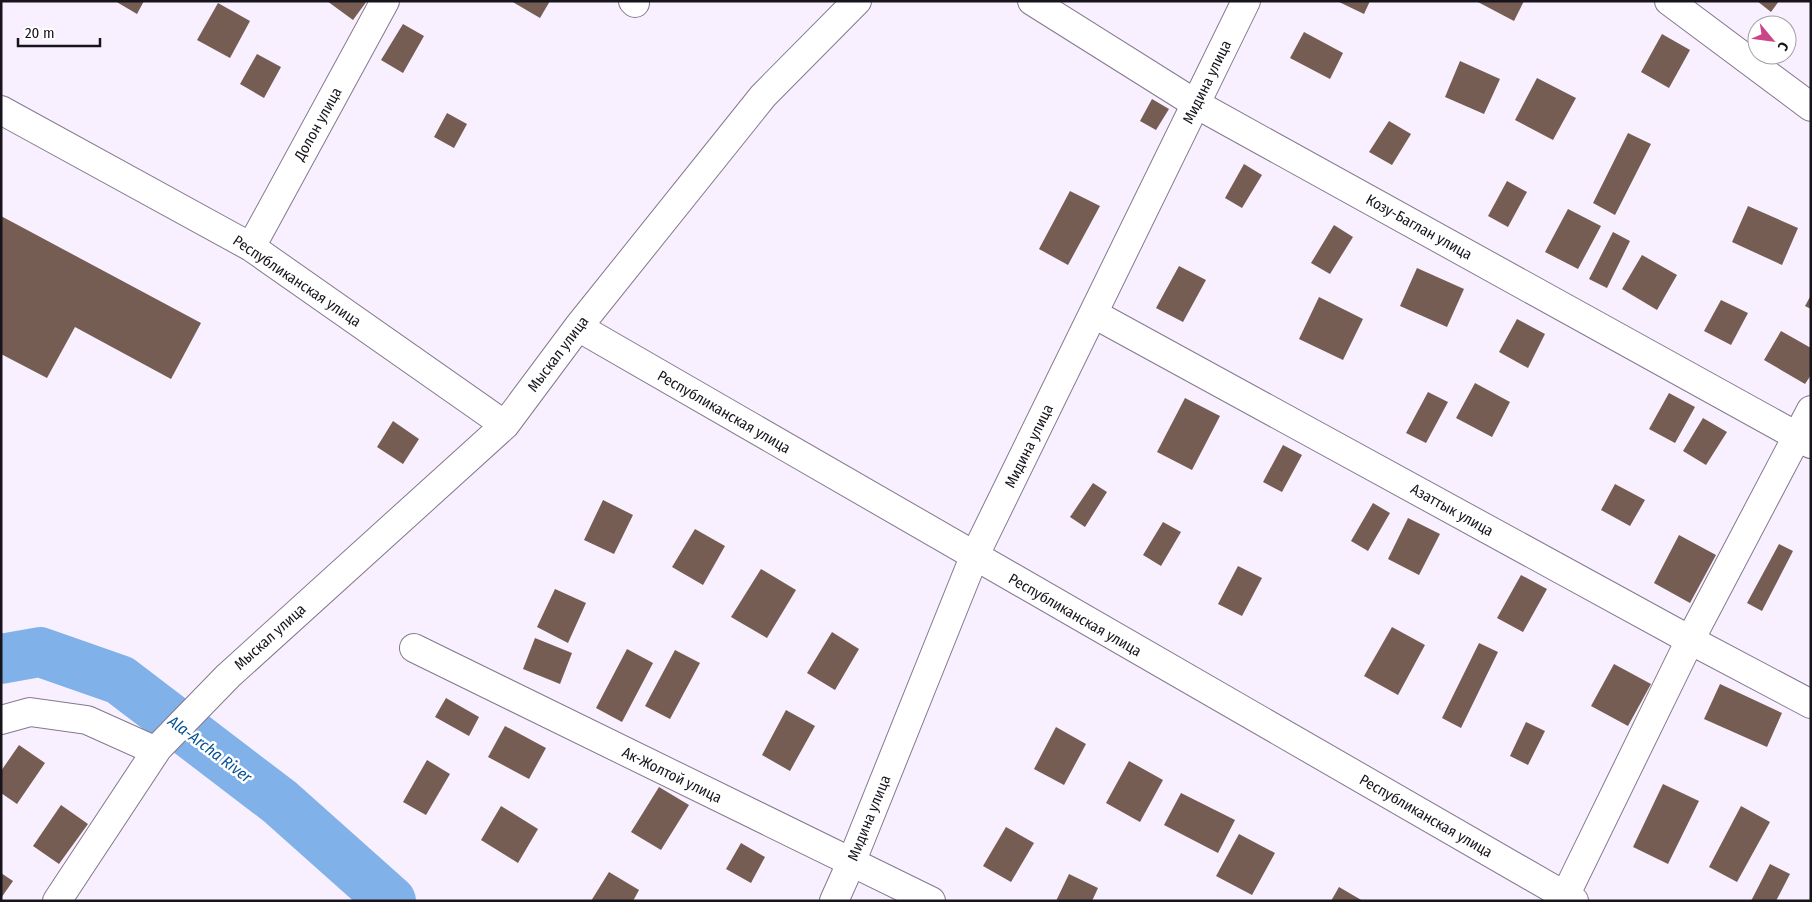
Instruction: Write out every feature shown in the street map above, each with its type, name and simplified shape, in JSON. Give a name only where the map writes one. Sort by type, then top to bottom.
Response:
[{"type":"street","name":"Долон улица","points":[[251,247],[385,1]]},
{"type":"street","name":"Мыскал улица","points":[[156,750],[228,676],[504,425],[578,328],[763,96],[857,1]]},
{"type":"street","name":"Козу-Баглан улица","points":[[1032,1],[1196,104],[1803,440]]},
{"type":"street","name":"Мидина улица","points":[[834,901],[974,557],[1246,1]]},
{"type":"street","points":[[1670,1],[1811,107]]},
{"type":"street","name":"Республиканская улица","points":[[1,110],[251,247],[504,425]]},
{"type":"street","name":"Азаттык улица","points":[[1094,314],[1690,640],[1811,704]]},
{"type":"street","name":"Республиканская улица","points":[[578,328],[1569,898]]},
{"type":"street","points":[[1569,898],[1690,640],[1803,440],[1811,410]]},
{"type":"street","name":"Ак-Жолтой улица","points":[[414,648],[931,901]]},
{"type":"street","points":[[1,720],[30,712],[88,720],[156,750],[57,901]]},
{"type":"building","points":[[115,1],[144,1],[137,14]]},
{"type":"building","points":[[327,1],[367,1],[353,20]]},
{"type":"building","points":[[511,1],[550,1],[540,18]]},
{"type":"building","points":[[1337,1],[1370,1],[1364,14]]},
{"type":"building","points":[[1476,1],[1524,1],[1514,21]]},
{"type":"building","points":[[1757,1],[1779,1],[1771,12]]},
{"type":"building","points":[[218,3],[250,21],[230,58],[197,40]]},
{"type":"building","points":[[403,24],[424,36],[403,73],[381,60]]},
{"type":"building","points":[[1304,32],[1343,53],[1330,79],[1290,58]]},
{"type":"building","points":[[1662,34],[1690,50],[1669,88],[1641,72]]},
{"type":"building","points":[[257,54],[281,67],[264,98],[240,84]]},
{"type":"building","points":[[1460,61],[1500,79],[1484,114],[1445,97]]},
{"type":"building","points":[[1537,78],[1576,98],[1553,140],[1515,120]]},
{"type":"building","points":[[1152,99],[1169,109],[1156,130],[1140,121]]},
{"type":"building","points":[[447,113],[467,124],[454,148],[434,137]]},
{"type":"building","points":[[1389,121],[1411,134],[1392,165],[1369,152]]},
{"type":"building","points":[[1628,133],[1651,144],[1615,215],[1593,203]]},
{"type":"building","points":[[1244,164],[1262,175],[1242,208],[1225,198]]},
{"type":"building","points":[[1507,181],[1527,192],[1508,227],[1488,216]]},
{"type":"building","points":[[1070,191],[1100,206],[1068,265],[1039,249]]},
{"type":"building","points":[[1748,206],[1798,228],[1782,265],[1732,242]]},
{"type":"building","points":[[1568,209],[1601,226],[1578,269],[1545,252]]},
{"type":"building","points":[[1,216],[201,323],[171,379],[75,327],[47,378],[1,354]]},
{"type":"building","points":[[1334,225],[1353,237],[1330,274],[1311,263]]},
{"type":"building","points":[[1613,232],[1630,241],[1607,288],[1589,279]]},
{"type":"building","points":[[1642,255],[1677,275],[1657,310],[1622,289]]},
{"type":"building","points":[[1179,266],[1206,280],[1183,322],[1156,308]]},
{"type":"building","points":[[1417,268],[1464,289],[1447,327],[1400,306]]},
{"type":"building","points":[[1811,295],[1811,309],[1805,306]]},
{"type":"building","points":[[1319,297],[1363,319],[1343,360],[1299,339]]},
{"type":"building","points":[[1721,300],[1748,313],[1731,345],[1704,331]]},
{"type":"building","points":[[1517,319],[1545,334],[1528,368],[1499,352]]},
{"type":"building","points":[[1781,331],[1811,348],[1811,375],[1805,384],[1764,360]]},
{"type":"building","points":[[1475,383],[1510,402],[1492,437],[1456,418]]},
{"type":"building","points":[[1428,392],[1448,402],[1426,443],[1406,433]]},
{"type":"building","points":[[1669,393],[1695,407],[1675,443],[1649,429]]},
{"type":"building","points":[[1185,398],[1220,416],[1192,470],[1157,452]]},
{"type":"building","points":[[1703,418],[1727,432],[1706,465],[1683,451]]},
{"type":"building","points":[[393,421],[419,439],[403,464],[377,447]]},
{"type":"building","points":[[1283,445],[1302,455],[1282,492],[1263,482]]},
{"type":"building","points":[[1093,483],[1107,492],[1085,527],[1070,517]]},
{"type":"building","points":[[1615,484],[1645,500],[1630,526],[1601,510]]},
{"type":"building","points":[[603,500],[633,515],[614,554],[584,540]]},
{"type":"building","points":[[1373,503],[1390,513],[1368,551],[1351,541]]},
{"type":"building","points":[[1408,518],[1440,534],[1419,575],[1388,559]]},
{"type":"building","points":[[1163,522],[1181,532],[1161,566],[1143,555]]},
{"type":"building","points":[[695,529],[725,546],[703,585],[672,567]]},
{"type":"building","points":[[1679,535],[1716,555],[1690,603],[1654,583]]},
{"type":"building","points":[[1779,544],[1793,551],[1762,611],[1747,603]]},
{"type":"building","points":[[1238,566],[1262,578],[1242,616],[1218,604]]},
{"type":"building","points":[[761,569],[796,590],[767,638],[731,617]]},
{"type":"building","points":[[1521,575],[1547,589],[1523,632],[1497,618]]},
{"type":"building","points":[[555,589],[586,603],[568,643],[537,627]]},
{"type":"building","points":[[1392,627],[1425,645],[1398,695],[1364,676]]},
{"type":"building","points":[[832,632],[859,649],[835,690],[807,673]]},
{"type":"building","points":[[535,638],[572,653],[560,684],[523,669]]},
{"type":"building","points":[[1479,643],[1498,652],[1461,728],[1442,718]]},
{"type":"building","points":[[627,649],[653,663],[622,722],[596,708]]},
{"type":"building","points":[[675,650],[700,663],[670,719],[645,706]]},
{"type":"building","points":[[1614,664],[1651,684],[1628,726],[1591,706]]},
{"type":"building","points":[[1720,684],[1782,713],[1767,747],[1704,719]]},
{"type":"building","points":[[446,698],[479,717],[469,736],[435,717]]},
{"type":"building","points":[[786,710],[815,726],[790,771],[762,755]]},
{"type":"building","points":[[1526,722],[1545,731],[1528,765],[1510,756]]},
{"type":"building","points":[[505,726],[546,748],[529,779],[488,757]]},
{"type":"building","points":[[1056,727],[1086,744],[1064,785],[1034,769]]},
{"type":"building","points":[[19,745],[45,763],[17,804],[1,793],[1,771]]},
{"type":"building","points":[[427,760],[450,774],[426,815],[403,802]]},
{"type":"building","points":[[1129,761],[1163,780],[1140,822],[1106,803]]},
{"type":"building","points":[[1663,784],[1699,801],[1668,864],[1633,847]]},
{"type":"building","points":[[659,787],[689,805],[661,850],[631,832]]},
{"type":"building","points":[[1181,793],[1235,820],[1218,853],[1164,825]]},
{"type":"building","points":[[61,805],[88,824],[59,864],[33,846]]},
{"type":"building","points":[[501,806],[538,829],[518,863],[481,840]]},
{"type":"building","points":[[1741,806],[1770,822],[1737,882],[1709,867]]},
{"type":"building","points":[[1006,827],[1034,843],[1011,882],[983,866]]},
{"type":"building","points":[[1239,834],[1275,853],[1252,895],[1216,876]]},
{"type":"building","points":[[741,843],[765,857],[751,883],[726,869]]},
{"type":"building","points":[[1770,864],[1790,874],[1776,901],[1751,901]]},
{"type":"building","points":[[609,872],[639,890],[633,901],[591,901]]},
{"type":"building","points":[[1,873],[13,881],[1,898]]},
{"type":"building","points":[[1069,874],[1098,888],[1092,901],[1056,901]]},
{"type":"building","points":[[1339,887],[1363,901],[1331,901]]},
{"type":"waterway","name":"Ala-Archa River","points":[[1,659],[40,652],[120,680],[280,802],[391,901]]}]
